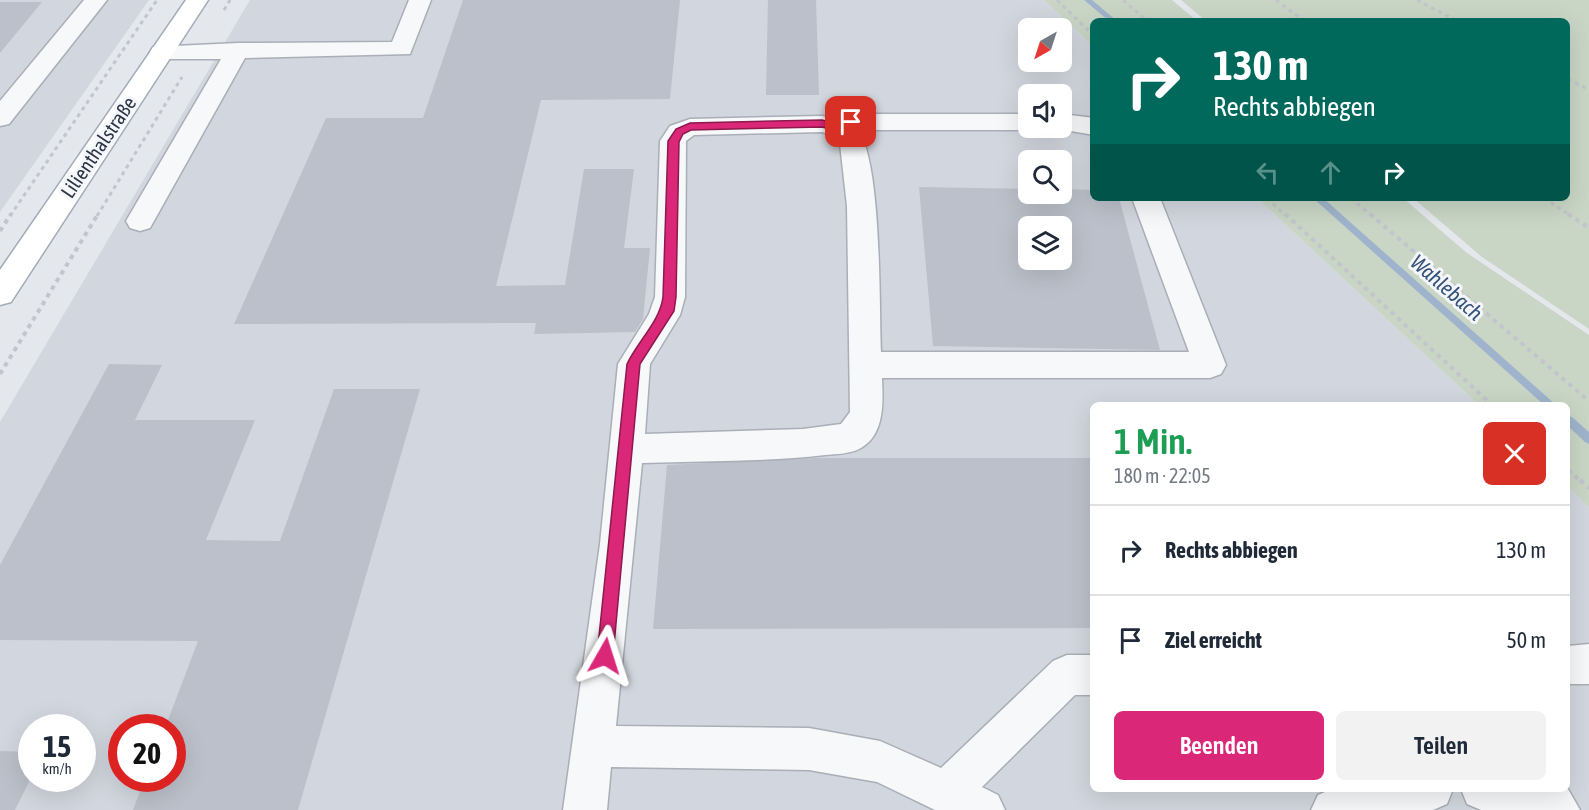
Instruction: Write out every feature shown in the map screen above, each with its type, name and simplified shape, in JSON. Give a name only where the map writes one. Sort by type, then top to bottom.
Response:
[{"type":"main road","name":"Lilienthalstraße","points":[[0,294],[197,0]]},
{"type":"lane","points":[[0,117],[96,0]]},
{"type":"lane","points":[[162,52],[401,50],[420,0]]},
{"type":"lane","points":[[140,221],[238,50]]},
{"type":"lane","points":[[833,127],[851,122],[1018,122]]},
{"type":"lane","points":[[585,810],[595,746],[634,364],[641,348],[668,311],[673,141],[680,132],[690,127],[822,124],[844,130],[853,143],[861,206],[867,413],[858,430],[849,438],[803,443],[626,449]]},
{"type":"lane","points":[[1072,124],[1090,126]]},
{"type":"lane","points":[[865,365],[1210,365],[1147,201]]},
{"type":"lane","points":[[1570,664],[1589,664]]},
{"type":"lane","points":[[946,792],[1066,675],[1090,675]]},
{"type":"lane","points":[[595,746],[809,749],[880,762],[984,810]]},
{"type":"lane","points":[[1333,810],[1418,792]]},
{"type":"lane","points":[[1504,792],[1547,798],[1558,810]]},
{"type":"path","points":[[0,231],[157,0]]},
{"type":"path","points":[[0,374],[230,0]]},
{"type":"path","points":[[1057,0],[1090,32]]},
{"type":"path","points":[[1123,0],[1144,18]]},
{"type":"path","points":[[1276,0],[1300,18]]},
{"type":"path","points":[[1417,0],[1451,18]]},
{"type":"path","points":[[1570,80],[1589,90]]},
{"type":"path","points":[[1270,201],[1489,402]]},
{"type":"path","points":[[1355,201],[1589,401]]},
{"type":"path","points":[[1548,201],[1589,228]]},
{"type":"path","points":[[1570,472],[1589,488]]},
{"type":"shaded area","points":[[0,0],[149,0],[0,212]]},
{"type":"shaded area","points":[[250,0],[1044,0],[1063,18],[1018,18],[1018,72],[1072,72],[1072,26],[1090,43],[1090,201],[1260,201],[1476,402],[1090,402],[1090,792],[1570,792],[1570,489],[1589,507],[1589,810],[0,810],[0,422]]},
{"type":"green space","points":[[1044,0],[1172,0],[1193,18],[1090,18],[1090,43],[1072,26],[1072,18],[1063,18]]},
{"type":"green space","points":[[1181,0],[1589,0],[1589,329],[1482,257],[1417,201],[1570,201],[1570,18],[1202,18]]},
{"type":"green space","points":[[1260,201],[1406,201],[1467,253],[1589,335],[1589,507],[1570,489],[1570,402],[1476,402]]},
{"type":"building","points":[[463,0],[680,0],[670,99],[541,100],[496,286],[565,285],[584,169],[634,169],[624,248],[650,248],[643,319],[635,332],[534,334],[536,323],[234,324],[326,118],[423,118]]},
{"type":"building","points":[[768,0],[816,0],[819,95],[766,95]]},
{"type":"building","points":[[0,2],[42,2],[0,53]]},
{"type":"building","points":[[919,187],[1018,189],[1018,204],[1072,204],[1072,189],[1090,190],[1090,201],[1120,201],[1160,350],[933,346]]},
{"type":"building","points":[[109,364],[162,365],[135,420],[255,420],[206,540],[280,541],[334,389],[420,389],[298,810],[133,810],[140,792],[186,792],[186,714],[170,714],[198,641],[0,640],[0,565]]},
{"type":"building","points":[[813,458],[1090,458],[1090,628],[653,629],[667,465]]},
{"type":"building","points":[[0,751],[18,752],[18,792],[24,792],[15,810],[0,810]]},
{"type":"waterway","name":"Wahlebach","points":[[1088,0],[1109,18]]},
{"type":"waterway","name":"Wahlebach","points":[[1320,201],[1548,402]]},
{"type":"waterway","name":"Wahlebach","points":[[1570,422],[1589,439]]},
{"type":"route","points":[[605,656],[634,364],[641,348],[668,311],[670,297],[673,141],[680,132],[690,127],[822,124],[833,127],[840,123],[851,122]]}]
